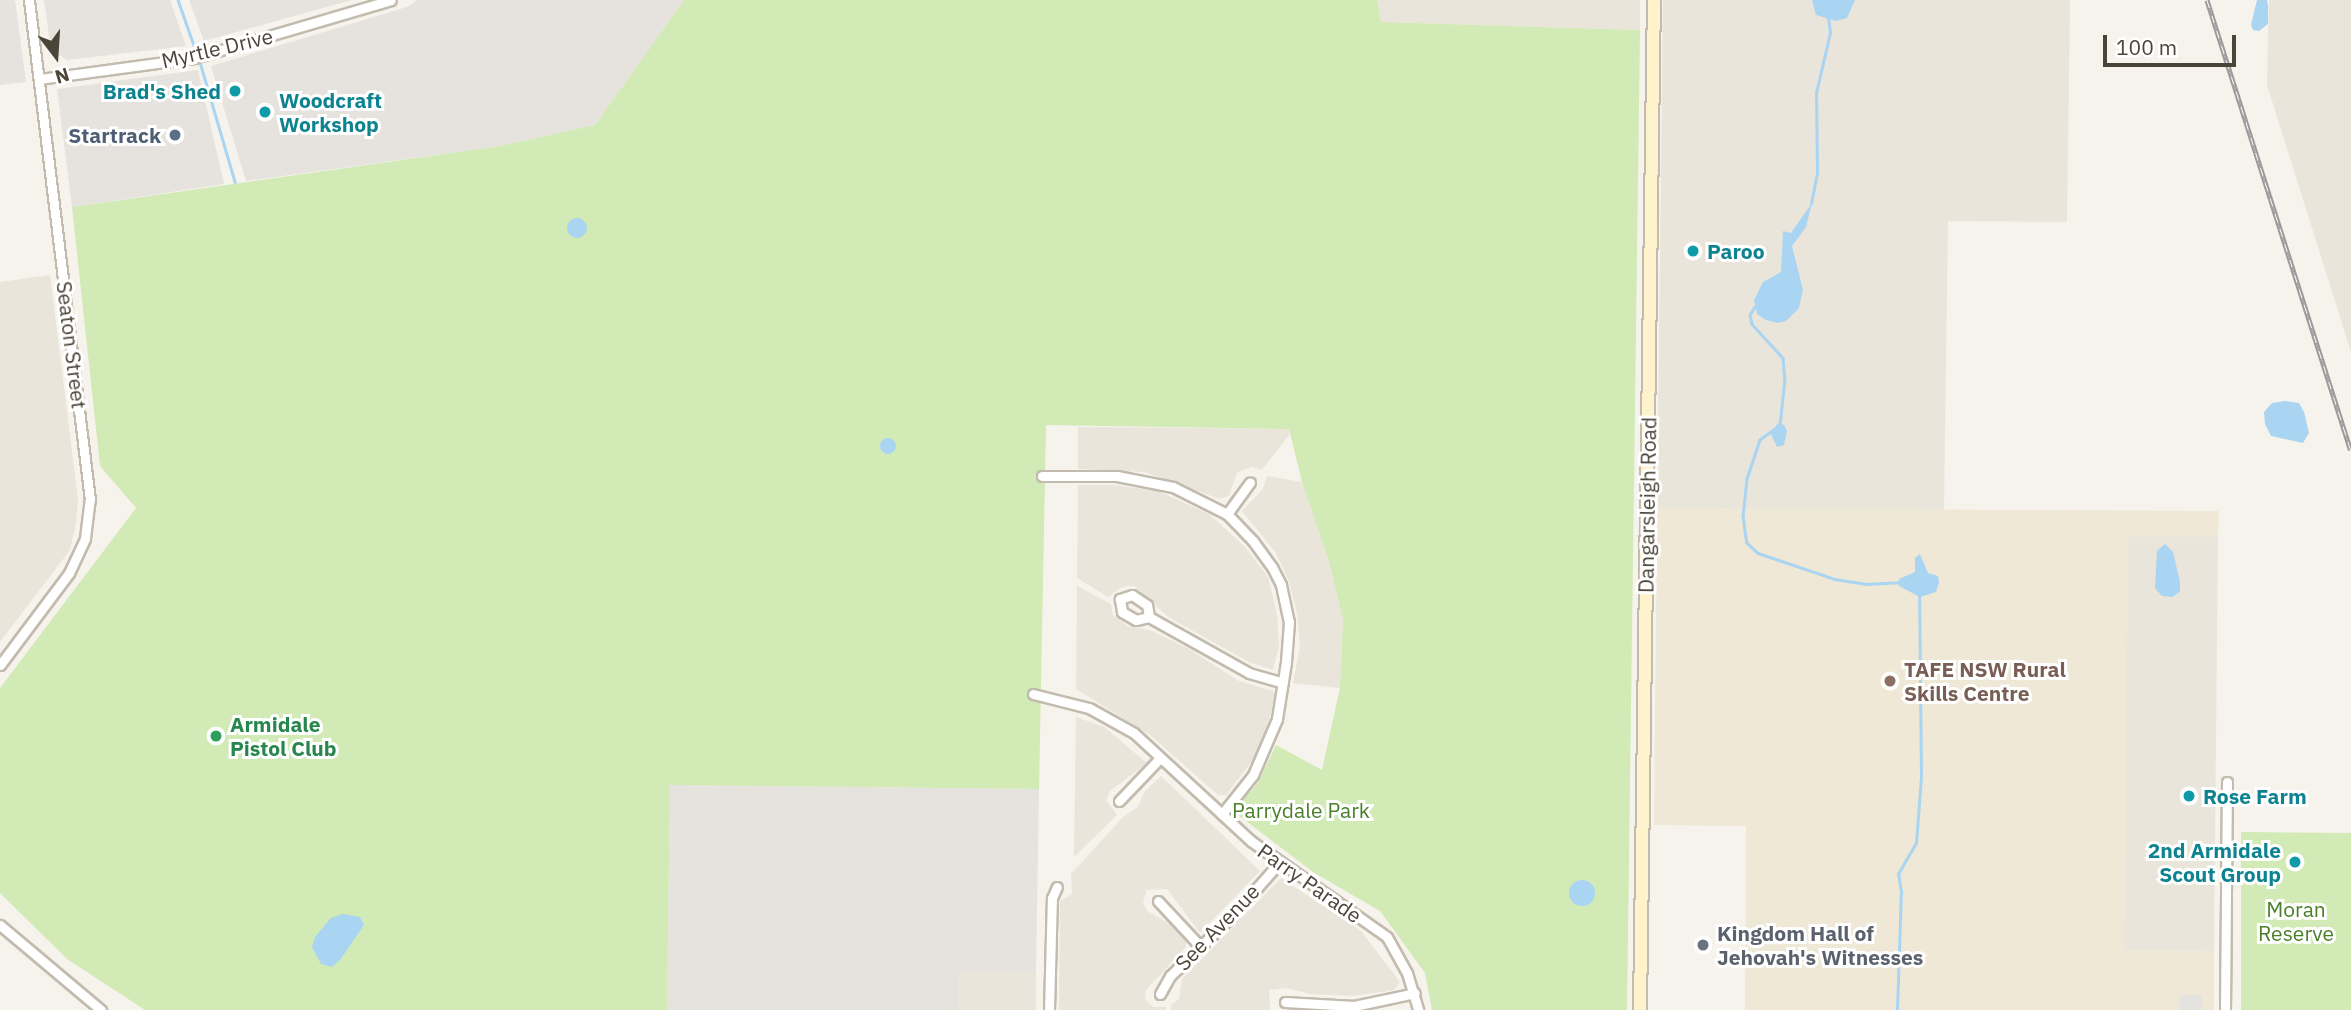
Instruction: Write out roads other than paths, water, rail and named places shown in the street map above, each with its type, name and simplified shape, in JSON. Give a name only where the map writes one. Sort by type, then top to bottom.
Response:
[{"type":"street","name":"Seaton Street","points":[[0,665],[69,573],[85,538],[90,500],[29,0]]},
{"type":"street","name":"Myrtle Drive","points":[[39,79],[194,58],[391,0]]},
{"type":"street","name":"Dangarsleigh Road","points":[[1640,1010],[1654,0]]},
{"type":"street","points":[[1042,476],[1136,478],[1173,487],[1227,514],[1263,554],[1281,585],[1289,622],[1283,682],[1268,747],[1253,775],[1222,814]]},
{"type":"street","points":[[1227,514],[1251,482]]},
{"type":"street","points":[[1149,617],[1249,673],[1283,682]]},
{"type":"street","name":"Parry Parade","points":[[1033,694],[1089,708],[1134,733],[1279,863],[1387,937],[1415,993],[1418,1010]]},
{"type":"street","points":[[1119,801],[1160,758]]},
{"type":"street","points":[[2225,1010],[2227,782]]},
{"type":"street","name":"See Avenue","points":[[1160,994],[1170,976],[1233,915],[1279,863]]},
{"type":"street","points":[[1049,1010],[1052,898],[1057,887]]},
{"type":"street","points":[[1157,901],[1199,945]]},
{"type":"street","points":[[0,925],[101,1010]]},
{"type":"street","points":[[1285,1002],[1354,1006],[1415,993]]},
{"type":"water","points":[[1812,0],[1855,0],[1847,18],[1836,21],[1816,15]]},
{"type":"water","points":[[2257,0],[2267,0],[2268,6],[2268,24],[2259,31],[2253,30],[2251,25]]},
{"type":"water","points":[[1812,203],[1806,227],[1792,246],[1803,290],[1799,308],[1786,321],[1778,323],[1766,320],[1757,314],[1754,300],[1763,282],[1781,272],[1783,231],[1791,233]]},
{"type":"water","points":[[577,218],[584,221],[587,228],[584,235],[577,238],[570,235],[567,228],[570,221]]},
{"type":"water","points":[[2272,403],[2299,403],[2304,412],[2309,433],[2303,443],[2271,436],[2265,424],[2264,412]]},
{"type":"water","points":[[1778,423],[1784,425],[1787,431],[1784,445],[1777,447],[1771,434]]},
{"type":"water","points":[[888,438],[894,440],[894,452],[888,454],[882,452],[880,446],[882,440]]},
{"type":"water","points":[[2165,544],[2173,552],[2180,582],[2180,591],[2173,597],[2162,596],[2155,588],[2157,551]]},
{"type":"water","points":[[1920,554],[1928,573],[1938,576],[1939,582],[1936,592],[1920,597],[1899,586],[1899,579],[1915,572],[1915,558]]},
{"type":"water","points":[[1582,880],[1591,884],[1595,893],[1591,902],[1582,906],[1573,902],[1569,893],[1573,884]]},
{"type":"water","points":[[343,914],[360,917],[364,925],[340,960],[332,967],[321,964],[312,947],[315,937],[331,918]]},
{"type":"waterway","points":[[178,0],[195,48]]},
{"type":"waterway","points":[[1811,204],[1817,172],[1816,93],[1830,33],[1828,17]]},
{"type":"waterway","points":[[200,62],[235,182]]},
{"type":"waterway","points":[[1755,307],[1750,315],[1752,324],[1783,358],[1785,379],[1780,426]]},
{"type":"waterway","points":[[1775,429],[1760,440],[1747,479],[1743,516],[1747,543],[1758,553],[1835,579],[1865,584],[1900,582]]},
{"type":"waterway","points":[[1897,1010],[1901,892],[1898,874],[1916,843],[1921,776],[1919,595]]},
{"type":"railway","points":[[2207,0],[2351,450]]},
{"type":"place","name":"Brad's Shed","points":[[235,91]]},
{"type":"place","name":"Woodcraft Workshop","points":[[265,112]]},
{"type":"place","name":"Startrack","points":[[175,135]]},
{"type":"place","name":"Paroo","points":[[1693,251]]},
{"type":"place","name":"TAFE NSW Rural Skills Centre","points":[[1890,681]]},
{"type":"place","name":"Armidale Pistol Club","points":[[216,736]]},
{"type":"place","name":"Rose Farm","points":[[2189,796]]},
{"type":"place","name":"2nd Armidale Scout Group","points":[[2295,862]]},
{"type":"place","name":"Kingdom Hall of Jehovah's Witnesses","points":[[1703,945]]},
{"type":"park label","name":"Parrydale Park","points":[[1301,810]]},
{"type":"park label","name":"Moran Reserve","points":[[2296,921]]}]
